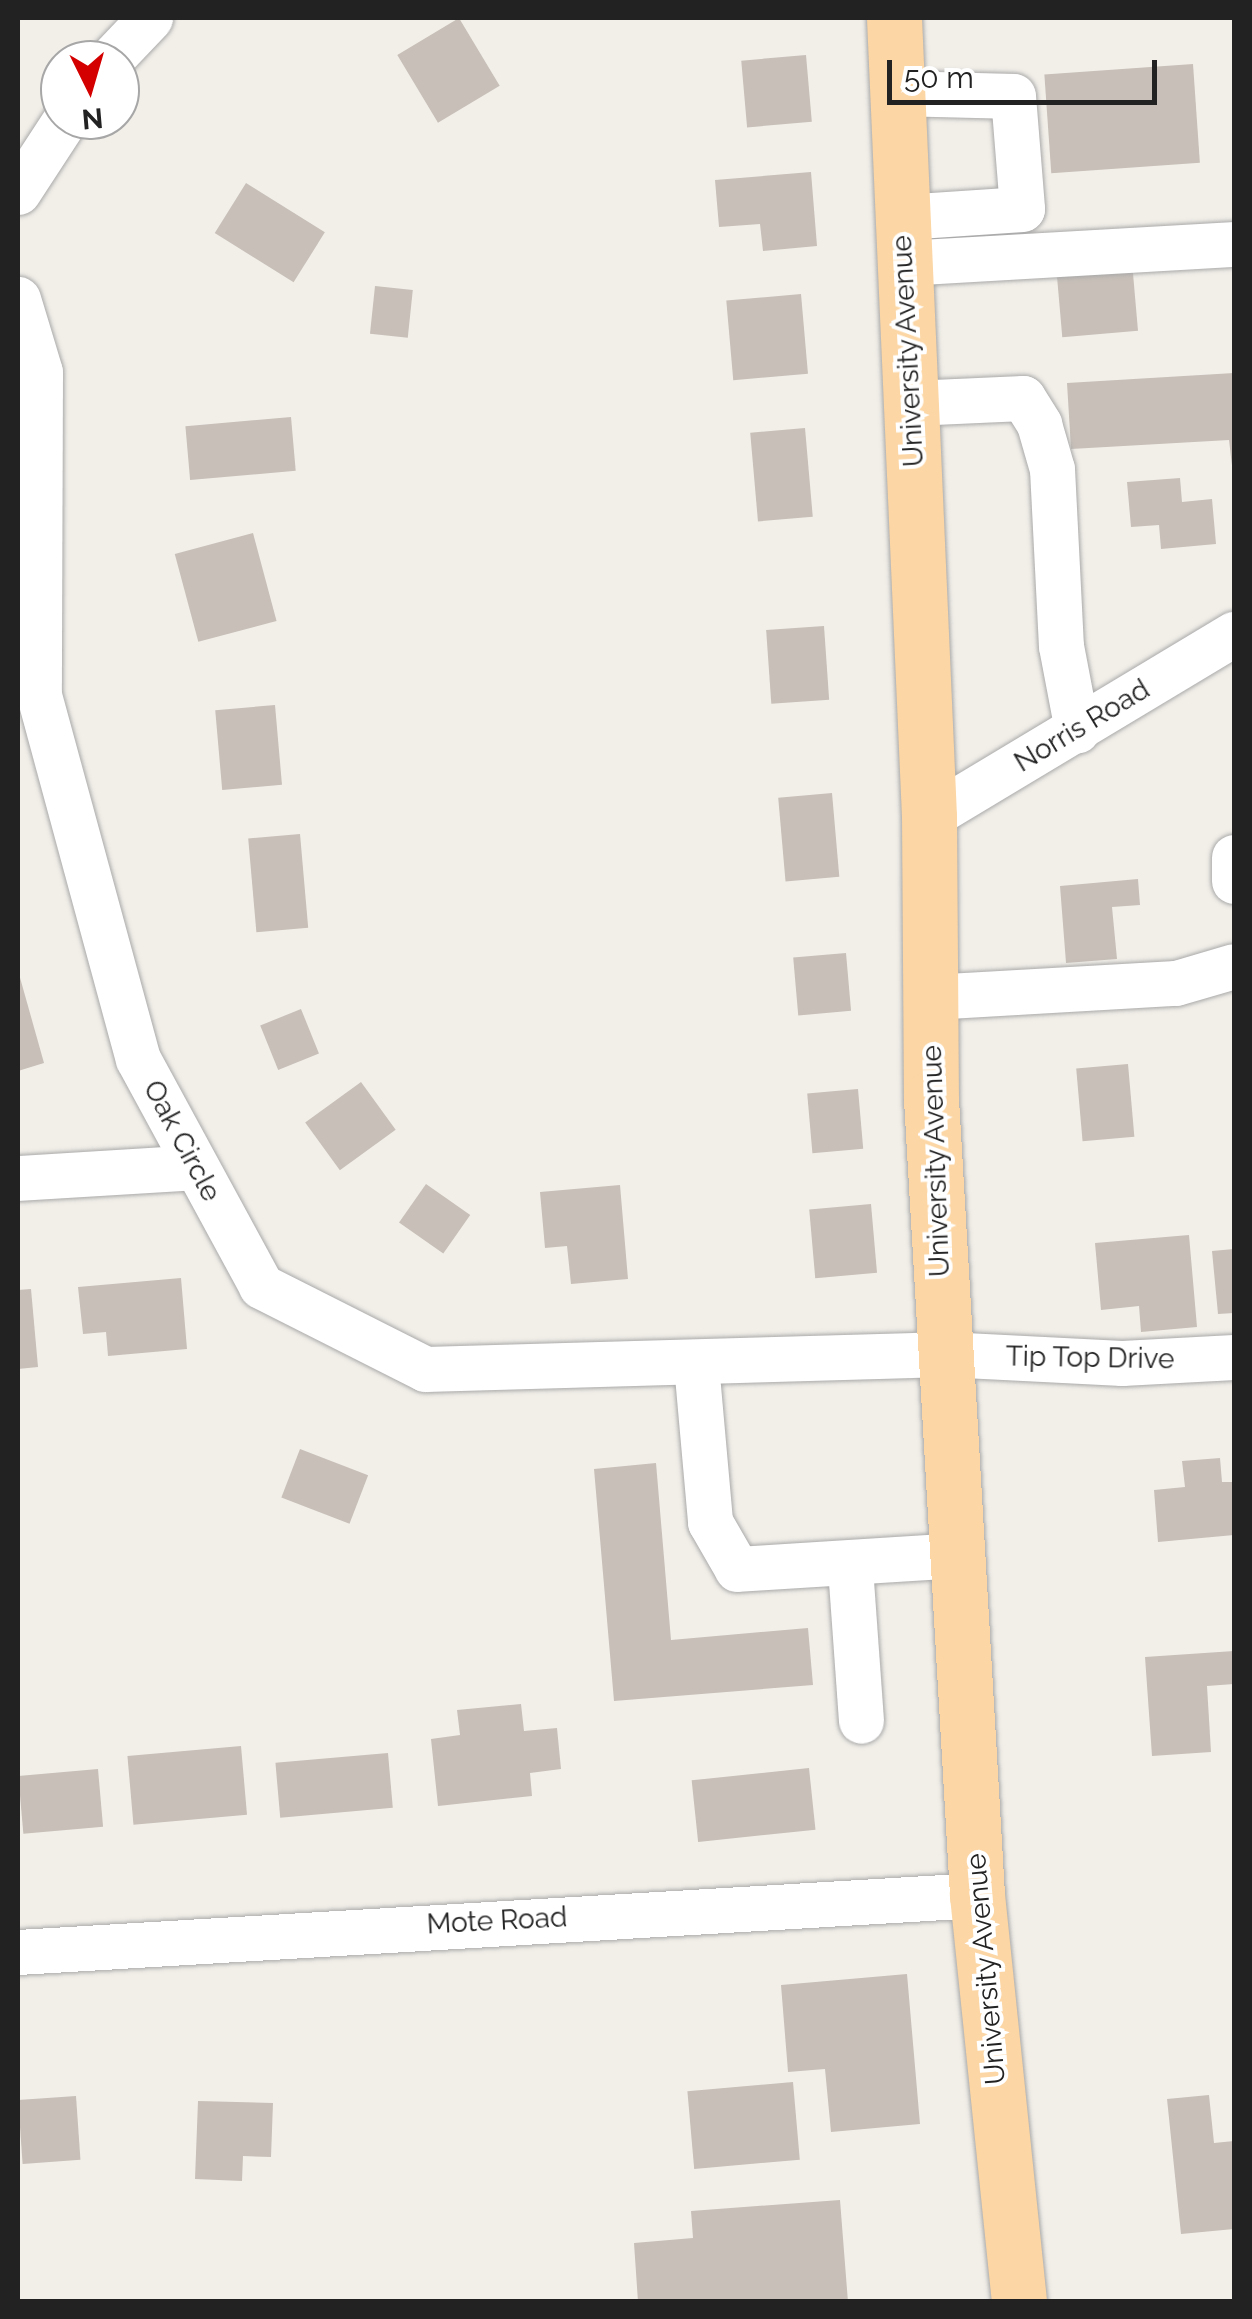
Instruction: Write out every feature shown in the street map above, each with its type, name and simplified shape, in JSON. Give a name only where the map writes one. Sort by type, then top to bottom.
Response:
[{"type":"main road","name":"University Avenue","points":[[894,18],[929,816],[930,997],[945,1354],[977,1895],[1019,2302]]},
{"type":"street","points":[[129,40],[150,18]]},
{"type":"street","points":[[898,94],[1013,96],[1022,209],[904,240]]},
{"type":"street","points":[[18,192],[52,140]]},
{"type":"street","points":[[904,240],[1234,244]]},
{"type":"street","name":"Oak Circle","points":[[18,300],[40,372],[40,695],[138,1059],[261,1286],[426,1370],[945,1354]]},
{"type":"street","points":[[910,404],[1022,398],[1039,424],[1052,470],[1061,646],[1076,730]]},
{"type":"street","name":"Norris Road","points":[[929,816],[1234,634]]},
{"type":"street","points":[[1234,857],[1234,880]]},
{"type":"street","points":[[930,997],[1176,983],[1234,966]]},
{"type":"street","points":[[18,1178],[196,1167]]},
{"type":"street","name":"Tip Top Drive","points":[[945,1354],[1122,1363],[1234,1356]]},
{"type":"street","points":[[696,1364],[710,1522],[723,1551],[758,1574],[957,1555]]},
{"type":"street","points":[[850,1567],[861,1721]]},
{"type":"street","name":"Mote Road","points":[[18,1952],[977,1895]]},
{"type":"building","points":[[459,18],[500,86],[438,123],[397,55]]},
{"type":"building","points":[[806,55],[812,122],[747,127],[741,61]]},
{"type":"building","points":[[1193,64],[1200,163],[1051,173],[1044,74]]},
{"type":"building","points":[[811,172],[817,246],[763,251],[760,224],[719,227],[715,180]]},
{"type":"building","points":[[246,183],[325,232],[294,282],[215,233]]},
{"type":"building","points":[[1132,262],[1138,331],[1062,337],[1056,269]]},
{"type":"building","points":[[375,286],[413,290],[408,338],[370,334]]},
{"type":"building","points":[[801,294],[808,374],[733,380],[726,301]]},
{"type":"building","points":[[1234,373],[1234,483],[1229,440],[1071,449],[1067,383]]},
{"type":"building","points":[[291,417],[296,471],[190,480],[185,426]]},
{"type":"building","points":[[805,428],[813,517],[758,521],[750,433]]},
{"type":"building","points":[[1180,478],[1182,502],[1212,499],[1216,544],[1161,549],[1159,525],[1131,527],[1127,482]]},
{"type":"building","points":[[253,533],[277,621],[198,642],[175,554]]},
{"type":"building","points":[[824,626],[829,700],[771,704],[766,630]]},
{"type":"building","points":[[275,705],[282,785],[222,790],[215,710]]},
{"type":"building","points":[[832,793],[839,877],[786,881],[778,798]]},
{"type":"building","points":[[300,834],[308,928],[256,932],[248,839]]},
{"type":"building","points":[[1138,879],[1140,905],[1112,907],[1117,959],[1066,963],[1060,886]]},
{"type":"building","points":[[846,953],[851,1011],[798,1015],[793,958]]},
{"type":"building","points":[[18,975],[44,1063],[18,1071]]},
{"type":"building","points":[[301,1009],[319,1054],[278,1070],[260,1025]]},
{"type":"building","points":[[1128,1064],[1134,1137],[1083,1141],[1076,1069]]},
{"type":"building","points":[[361,1082],[396,1130],[340,1170],[305,1123]]},
{"type":"building","points":[[858,1089],[863,1149],[812,1153],[807,1093]]},
{"type":"building","points":[[426,1184],[470,1215],[443,1253],[399,1223]]},
{"type":"building","points":[[620,1185],[628,1279],[571,1284],[567,1246],[545,1248],[540,1192]]},
{"type":"building","points":[[871,1204],[877,1273],[815,1278],[809,1209]]},
{"type":"building","points":[[1189,1235],[1197,1327],[1141,1332],[1139,1306],[1101,1310],[1095,1243]]},
{"type":"building","points":[[1234,1249],[1234,1313],[1218,1314],[1212,1251]]},
{"type":"building","points":[[181,1278],[187,1349],[108,1356],[106,1332],[83,1334],[78,1287]]},
{"type":"building","points":[[31,1289],[38,1367],[18,1369],[18,1290]]},
{"type":"building","points":[[300,1449],[368,1475],[350,1524],[281,1498]]},
{"type":"building","points":[[1220,1458],[1222,1482],[1234,1482],[1234,1535],[1158,1542],[1154,1490],[1185,1487],[1182,1461]]},
{"type":"building","points":[[656,1463],[671,1640],[808,1628],[813,1685],[614,1701],[594,1469]]},
{"type":"building","points":[[1234,1651],[1234,1684],[1207,1686],[1211,1752],[1152,1756],[1145,1657]]},
{"type":"building","points":[[521,1704],[524,1731],[557,1728],[561,1769],[530,1773],[532,1796],[438,1806],[431,1739],[460,1735],[457,1710]]},
{"type":"building","points":[[241,1746],[247,1815],[133,1825],[127,1756]]},
{"type":"building","points":[[388,1753],[393,1808],[280,1818],[275,1763]]},
{"type":"building","points":[[809,1768],[815,1830],[698,1842],[692,1780]]},
{"type":"building","points":[[98,1769],[103,1827],[23,1834],[18,1776]]},
{"type":"building","points":[[907,1974],[920,2124],[831,2132],[825,2069],[788,2072],[781,1985]]},
{"type":"building","points":[[793,2082],[800,2160],[694,2169],[687,2091]]},
{"type":"building","points":[[1209,2095],[1214,2143],[1234,2141],[1234,2229],[1181,2234],[1167,2099]]},
{"type":"building","points":[[76,2096],[80,2160],[23,2164],[18,2100]]},
{"type":"building","points":[[198,2101],[273,2103],[271,2157],[243,2156],[242,2181],[195,2179]]},
{"type":"building","points":[[840,2200],[848,2302],[638,2302],[634,2243],[693,2238],[691,2211]]}]
